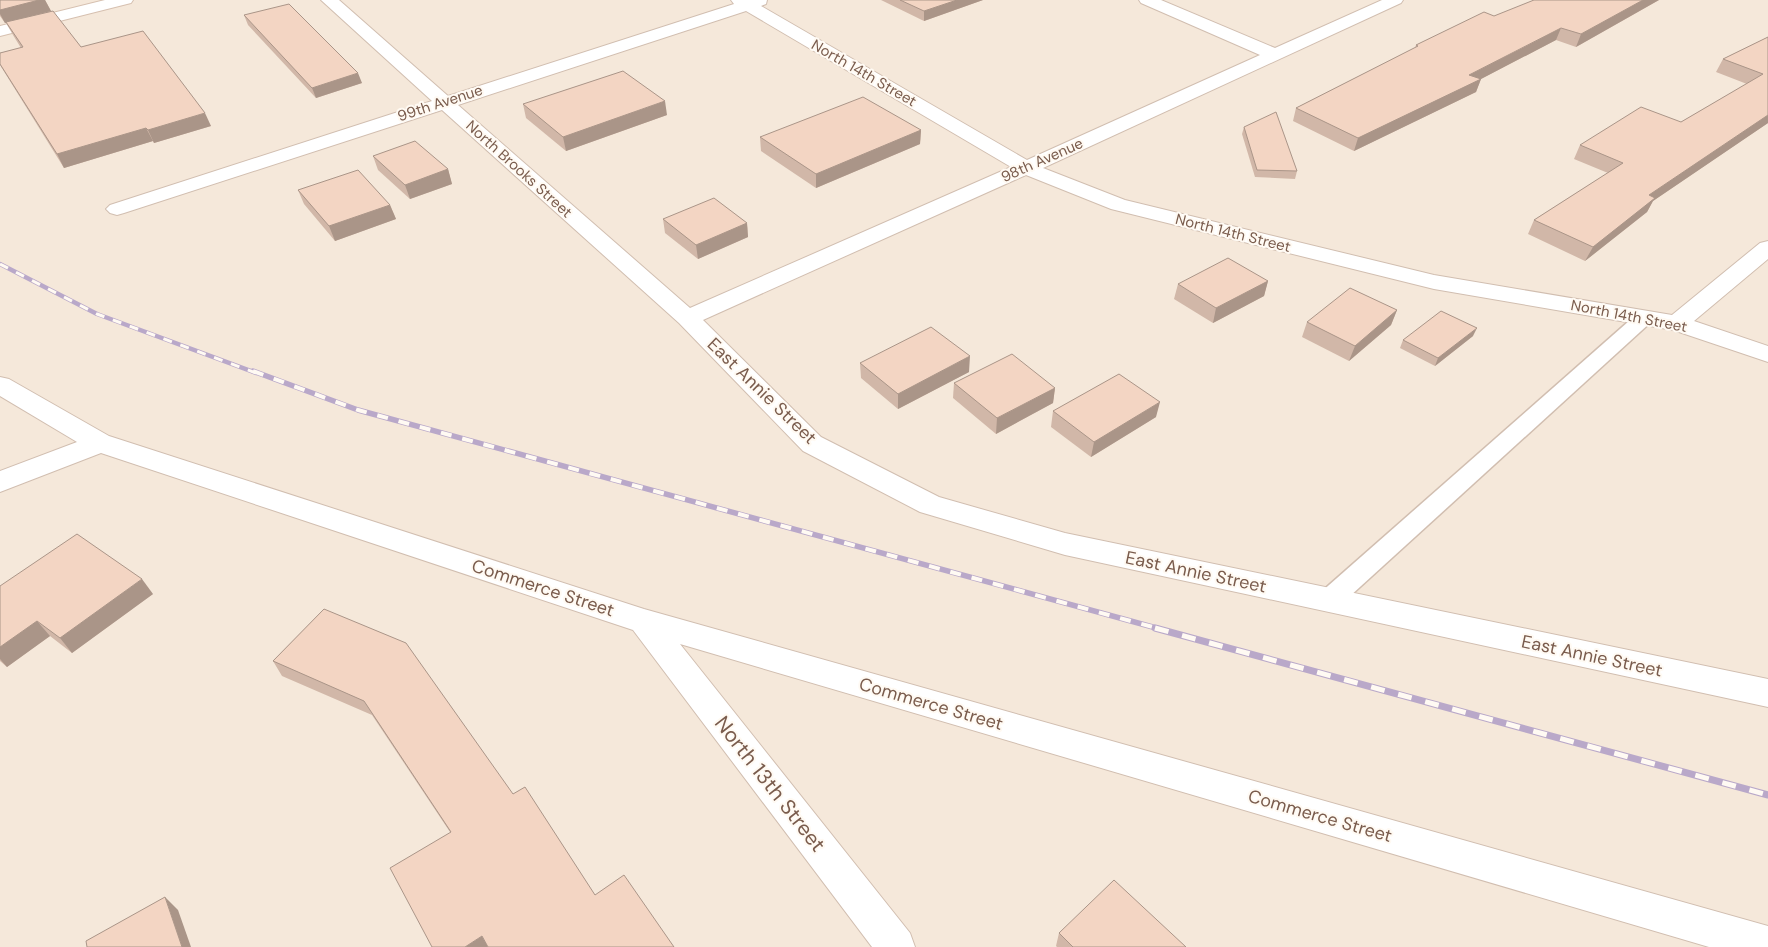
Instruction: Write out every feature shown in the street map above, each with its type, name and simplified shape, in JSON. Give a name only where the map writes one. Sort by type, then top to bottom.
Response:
[{"type":"street","points":[[0,31],[125,0]]},
{"type":"street","name":"North Brooks Street","points":[[329,0],[687,318]]},
{"type":"street","points":[[1148,0],[1273,54]]},
{"type":"street","name":"98th Avenue","points":[[687,318],[1026,168],[1395,0]]},
{"type":"street","name":"99th Avenue","points":[[117,209],[750,2]]},
{"type":"street","name":"North 14th Street","points":[[750,2],[1026,168],[1118,205],[1434,282],[1677,323],[1768,354]]},
{"type":"street","points":[[1677,323],[1768,248]]},
{"type":"street","name":"East Annie Street","points":[[687,318],[812,444],[930,505],[1065,544],[1768,693]]},
{"type":"street","name":"Commerce Street","points":[[0,385],[100,443],[644,621],[1768,945]]},
{"type":"street","points":[[0,482],[100,443]]},
{"type":"street","name":"North 13th Street","points":[[644,621],[896,947]]},
{"type":"lane","points":[[1329,600],[1644,318]]},
{"type":"shaded area","points":[[0,0],[1768,0],[1768,947],[0,947]]},
{"type":"building","points":[[0,0],[39,0],[0,10]]},
{"type":"building","points":[[900,0],[957,0],[924,11]]},
{"type":"building","points":[[1534,0],[1643,0],[1581,34],[1561,28],[1469,75],[1481,79],[1358,138],[1296,108],[1418,46],[1416,45],[1484,12],[1494,16]]},
{"type":"building","points":[[289,4],[358,73],[312,88],[244,15]]},
{"type":"building","points":[[53,11],[81,47],[143,31],[205,113],[57,154],[0,64],[0,53],[23,47],[6,22]]},
{"type":"building","points":[[1768,37],[1768,115],[1649,195],[1655,198],[1593,247],[1534,220],[1623,163],[1580,145],[1641,107],[1681,122],[1763,74],[1723,59]]},
{"type":"building","points":[[623,71],[665,101],[563,137],[523,104]]},
{"type":"building","points":[[863,97],[921,130],[816,174],[760,137]]},
{"type":"building","points":[[1276,112],[1297,171],[1257,170],[1244,127]]},
{"type":"building","points":[[415,141],[448,169],[405,185],[373,156]]},
{"type":"building","points":[[358,170],[390,205],[329,226],[298,190]]},
{"type":"building","points":[[714,198],[747,223],[696,245],[663,219]]},
{"type":"building","points":[[1228,258],[1268,281],[1216,308],[1178,284]]},
{"type":"building","points":[[1350,288],[1397,310],[1355,346],[1307,322]]},
{"type":"building","points":[[1441,311],[1477,328],[1438,358],[1403,340]]},
{"type":"building","points":[[931,327],[970,356],[898,394],[860,363]]},
{"type":"building","points":[[1012,354],[1055,388],[997,418],[954,383]]},
{"type":"building","points":[[1119,374],[1160,402],[1094,442],[1053,411]]},
{"type":"building","points":[[77,534],[142,579],[60,638],[37,621],[0,647],[0,586]]},
{"type":"building","points":[[324,609],[406,643],[513,794],[525,787],[595,895],[624,875],[674,947],[488,947],[482,936],[465,947],[432,947],[390,868],[451,832],[364,701],[273,661]]},
{"type":"building","points":[[1114,880],[1186,947],[1073,947],[1059,933]]},
{"type":"building","points":[[165,897],[182,947],[87,947],[86,941]]},
{"type":"railway","points":[[0,264],[97,314],[256,373]]},
{"type":"railway","points":[[253,371],[358,410],[1160,629]]},
{"type":"railway","points":[[1155,628],[1768,795]]}]
